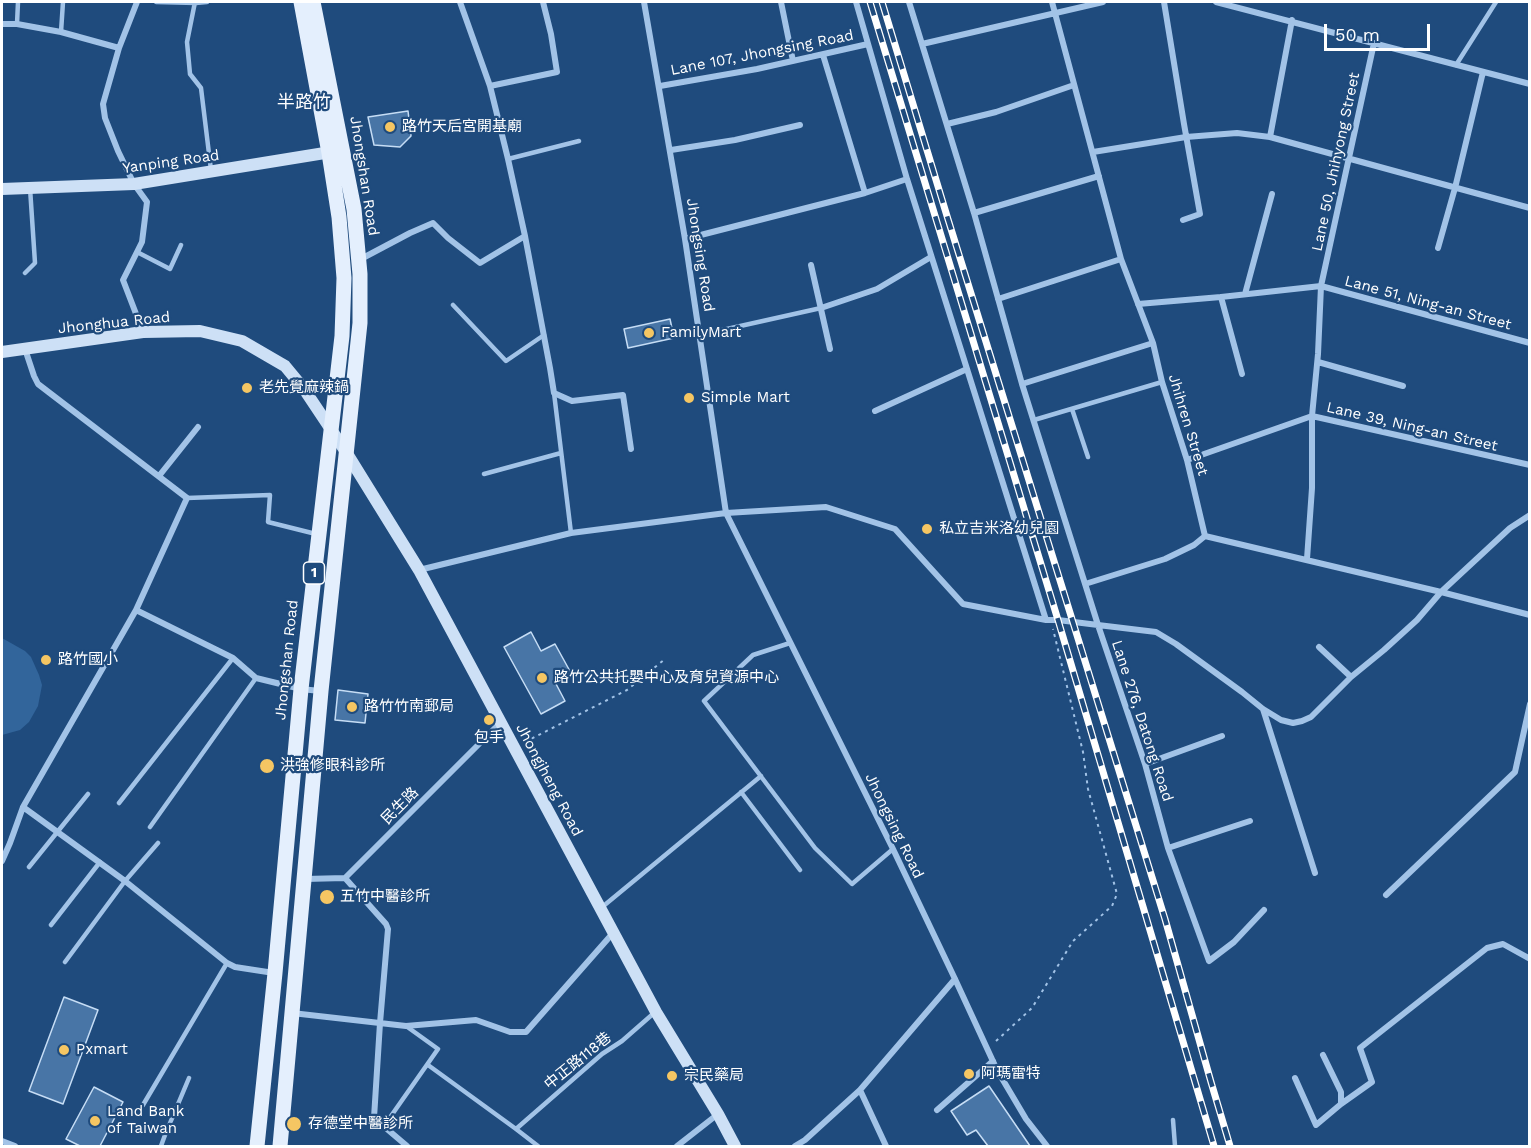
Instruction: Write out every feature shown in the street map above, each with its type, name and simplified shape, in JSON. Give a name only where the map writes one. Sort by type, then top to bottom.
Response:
[{"type":"main road","name":"Jhongshan Road","points":[[280,1146],[321,691],[360,323],[360,274],[354,209],[336,151],[300,2]]},
{"type":"main road","name":"Jhongshan Road","points":[[257,1146],[301,689],[342,336],[344,278],[336,151],[313,2]]},
{"type":"street","points":[[137,2],[118,48],[103,104],[105,118],[118,151],[134,184],[147,202],[142,242],[123,280],[143,332]]},
{"type":"street","points":[[460,2],[490,86],[508,159],[525,236],[554,393],[572,401],[623,395],[631,449]]},
{"type":"street","points":[[490,86],[557,72],[543,2]]},
{"type":"street","name":"Jhongsing Road","points":[[644,2],[671,150],[726,513],[893,849],[993,1061],[1026,1119],[1047,1146]]},
{"type":"street","points":[[781,2],[793,61]]},
{"type":"street","points":[[856,2],[907,179],[1048,620]]},
{"type":"street","points":[[419,570],[571,533],[726,513],[826,507],[895,529],[963,604],[1048,620],[1098,625],[1022,384],[974,213],[909,2]]},
{"type":"street","name":"Jhihren Street","points":[[1052,2],[1121,259],[1153,343],[1162,382],[1187,460],[1205,536]]},
{"type":"street","points":[[922,44],[1103,2]]},
{"type":"street","points":[[1164,2],[1200,214],[1183,220]]},
{"type":"street","points":[[1216,2],[1530,84]]},
{"type":"street","points":[[1270,137],[1292,20]]},
{"type":"street","points":[[2,24],[17,24],[61,32],[118,48]]},
{"type":"street","name":"Lane 50, Jhihyong Street","points":[[1321,286],[1374,43]]},
{"type":"street","name":"Lane 107, Jhongsing Road","points":[[660,86],[757,69],[868,44]]},
{"type":"street","points":[[823,55],[865,193]]},
{"type":"street","points":[[1438,248],[1483,72]]},
{"type":"street","points":[[947,124],[996,112],[1074,85]]},
{"type":"street","points":[[671,150],[735,140],[800,125]]},
{"type":"street","points":[[1093,152],[1237,133],[1270,137],[1530,208]]},
{"type":"street","name":"Yanping Road","points":[[2,189],[134,184],[336,151]]},
{"type":"street","points":[[974,213],[1099,176]]},
{"type":"street","points":[[685,239],[865,193],[907,179]]},
{"type":"street","points":[[1245,294],[1272,194]]},
{"type":"street","points":[[358,260],[433,223],[480,263],[525,236]]},
{"type":"street","points":[[821,308],[877,288],[932,257]]},
{"type":"street","points":[[998,299],[1121,259]]},
{"type":"street","points":[[811,265],[830,349]]},
{"type":"street","points":[[1138,304],[1321,286]]},
{"type":"street","name":"Lane 51, Ning-an Street","points":[[1321,286],[1530,343]]},
{"type":"street","name":"Lane 39, Ning-an Street","points":[[1321,286],[1318,362],[1312,416],[1530,465]]},
{"type":"street","points":[[1221,297],[1242,374]]},
{"type":"street","name":"Jhonghua Road","points":[[2,352],[143,332],[200,331],[242,341],[285,366],[304,389],[332,431]]},
{"type":"street","points":[[1022,384],[1153,343]]},
{"type":"street","points":[[2,861],[23,807],[136,610],[187,498],[38,384],[25,349]]},
{"type":"street","points":[[1318,362],[1402,386]]},
{"type":"street","points":[[874,411],[967,369]]},
{"type":"street","points":[[1187,460],[1312,416],[1312,488],[1307,560]]},
{"type":"street","points":[[159,476],[198,427]]},
{"type":"street","name":"Jhongjheng Road","points":[[332,431],[419,570],[656,1012],[735,1146]]},
{"type":"street","name":"Lane 276, Datong Road","points":[[1264,910],[1233,942],[1209,961],[1168,848],[1144,764],[1098,625],[1156,632],[1242,692],[1263,710],[1281,720],[1293,723],[1302,721],[1311,717],[1351,677],[1417,620],[1441,592],[1510,528],[1530,515]]},
{"type":"street","points":[[1085,584],[1165,559],[1194,545],[1205,536],[1530,615]]},
{"type":"street","points":[[136,610],[233,658],[256,678],[301,689],[321,691]]},
{"type":"street","points":[[1319,647],[1351,677]]},
{"type":"street","points":[[1386,895],[1515,772],[1530,704]]},
{"type":"street","points":[[1263,710],[1315,873]]},
{"type":"street","name":"民生路","points":[[345,878],[501,722]]},
{"type":"street","points":[[1144,764],[1222,736]]},
{"type":"street","points":[[23,807],[125,881],[227,963],[235,967],[275,974]]},
{"type":"street","points":[[1168,848],[1250,821]]},
{"type":"street","points":[[2,841],[10,843]]},
{"type":"street","points":[[304,879],[345,878],[388,929],[374,1118],[407,1146]]},
{"type":"street","points":[[292,1013],[406,1026],[476,1020],[510,1032],[526,1032],[614,932]]},
{"type":"street","points":[[1294,1078],[1316,1125],[1372,1082],[1360,1048],[1487,948],[1503,944],[1530,958]]},
{"type":"street","points":[[795,1146],[805,1140],[860,1090],[955,979]]},
{"type":"street","points":[[1323,1055],[1341,1092],[1341,1104]]},
{"type":"street","points":[[937,1110],[993,1061]]},
{"type":"street","points":[[860,1090],[886,1146]]},
{"type":"street","points":[[677,1146],[718,1114]]},
{"type":"street","points":[[2,1141],[15,1146]]},
{"type":"lane","points":[[17,24],[18,2]]},
{"type":"lane","points":[[61,32],[63,2]]},
{"type":"lane","points":[[156,2],[207,2]]},
{"type":"lane","points":[[196,2],[187,42],[190,74],[201,88],[211,172]]},
{"type":"lane","points":[[1456,65],[1496,2]]},
{"type":"lane","points":[[508,159],[579,141]]},
{"type":"lane","points":[[25,273],[36,263],[30,188]]},
{"type":"lane","points":[[137,252],[170,269],[182,246]]},
{"type":"lane","points":[[453,305],[506,362],[544,335]]},
{"type":"lane","points":[[700,335],[821,308]]},
{"type":"lane","points":[[1034,420],[1162,382]]},
{"type":"lane","points":[[554,393],[571,533]]},
{"type":"lane","points":[[1072,409],[1088,457]]},
{"type":"lane","points":[[484,474],[561,453]]},
{"type":"lane","points":[[187,498],[270,495],[268,522],[318,534]]},
{"type":"lane","points":[[790,643],[753,655],[704,701],[815,848],[852,884],[893,849]]},
{"type":"lane","points":[[119,803],[233,658]]},
{"type":"lane","points":[[150,827],[256,678]]},
{"type":"lane","points":[[601,908],[761,776]]},
{"type":"lane","points":[[741,792],[800,870]]},
{"type":"lane","points":[[29,867],[88,794]]},
{"type":"lane","points":[[65,962],[125,881],[158,843]]},
{"type":"lane","points":[[51,925],[100,862]]},
{"type":"lane","points":[[142,1105],[227,963]]},
{"type":"lane","name":"中正路118巷","points":[[516,1129],[602,1054],[622,1041],[656,1012]]},
{"type":"lane","points":[[384,1126],[438,1049],[406,1026]]},
{"type":"lane","points":[[428,1065],[538,1146]]},
{"type":"lane","points":[[161,1146],[189,1078]]},
{"type":"lane","points":[[1173,1120],[1175,1146]]},
{"type":"path","points":[[987,1048],[1032,1008],[1073,941],[1112,906],[1117,894],[1088,789],[1083,752],[1048,620]]},
{"type":"path","points":[[515,747],[627,690],[665,658]]},
{"type":"shaded area","points":[[2,638],[31,657],[42,685],[38,706],[29,722],[20,730],[2,735]]},
{"type":"building","name":"路竹天后宮開基廟","points":[[408,111],[411,136],[400,147],[374,145],[368,117]]},
{"type":"building","name":"FamilyMart","points":[[670,319],[674,338],[628,348],[624,329]]},
{"type":"building","name":"路竹公共托嬰中心及育兒資源中心","points":[[531,632],[541,651],[555,644],[571,673],[555,682],[565,701],[541,714],[504,647]]},
{"type":"building","name":"路竹竹南郵局","points":[[338,690],[368,694],[365,723],[335,720]]},
{"type":"building","name":"Pxmart","points":[[64,997],[98,1010],[63,1104],[29,1091]]},
{"type":"building","points":[[989,1086],[1030,1146],[988,1146],[976,1130],[967,1135],[951,1111]]},
{"type":"building","name":"Land Bank of Taiwan","points":[[94,1087],[123,1102],[100,1146],[80,1146],[66,1139]]},
{"type":"railway","points":[[870,2],[1058,620],[1214,1146]]},
{"type":"railway","points":[[882,2],[1165,919],[1230,1146]]},
{"type":"place","name":"路竹天后宮開基廟","points":[[390,127]]},
{"type":"place","name":"FamilyMart","points":[[649,333]]},
{"type":"place","name":"老先覺麻辣鍋","points":[[247,388]]},
{"type":"place","name":"Simple Mart","points":[[689,398]]},
{"type":"place","name":"私立吉米洛幼兒園","points":[[927,529]]},
{"type":"place","name":"路竹國小","points":[[46,660]]},
{"type":"place","name":"路竹公共托嬰中心及育兒資源中心","points":[[542,678]]},
{"type":"place","name":"路竹竹南郵局","points":[[352,707]]},
{"type":"place","name":"包手","points":[[489,720]]},
{"type":"place","name":"洪強修眼科診所","points":[[267,766]]},
{"type":"place","name":"五竹中醫診所","points":[[327,897]]},
{"type":"place","name":"Pxmart","points":[[64,1050]]},
{"type":"place","name":"阿瑪雷特","points":[[969,1074]]},
{"type":"place","name":"宗民藥局","points":[[672,1076]]},
{"type":"place","name":"Land Bank of Taiwan","points":[[95,1121]]},
{"type":"place","name":"存德堂中醫診所","points":[[294,1124]]},
{"type":"district","name":"半路竹","points":[[304,103]]}]
